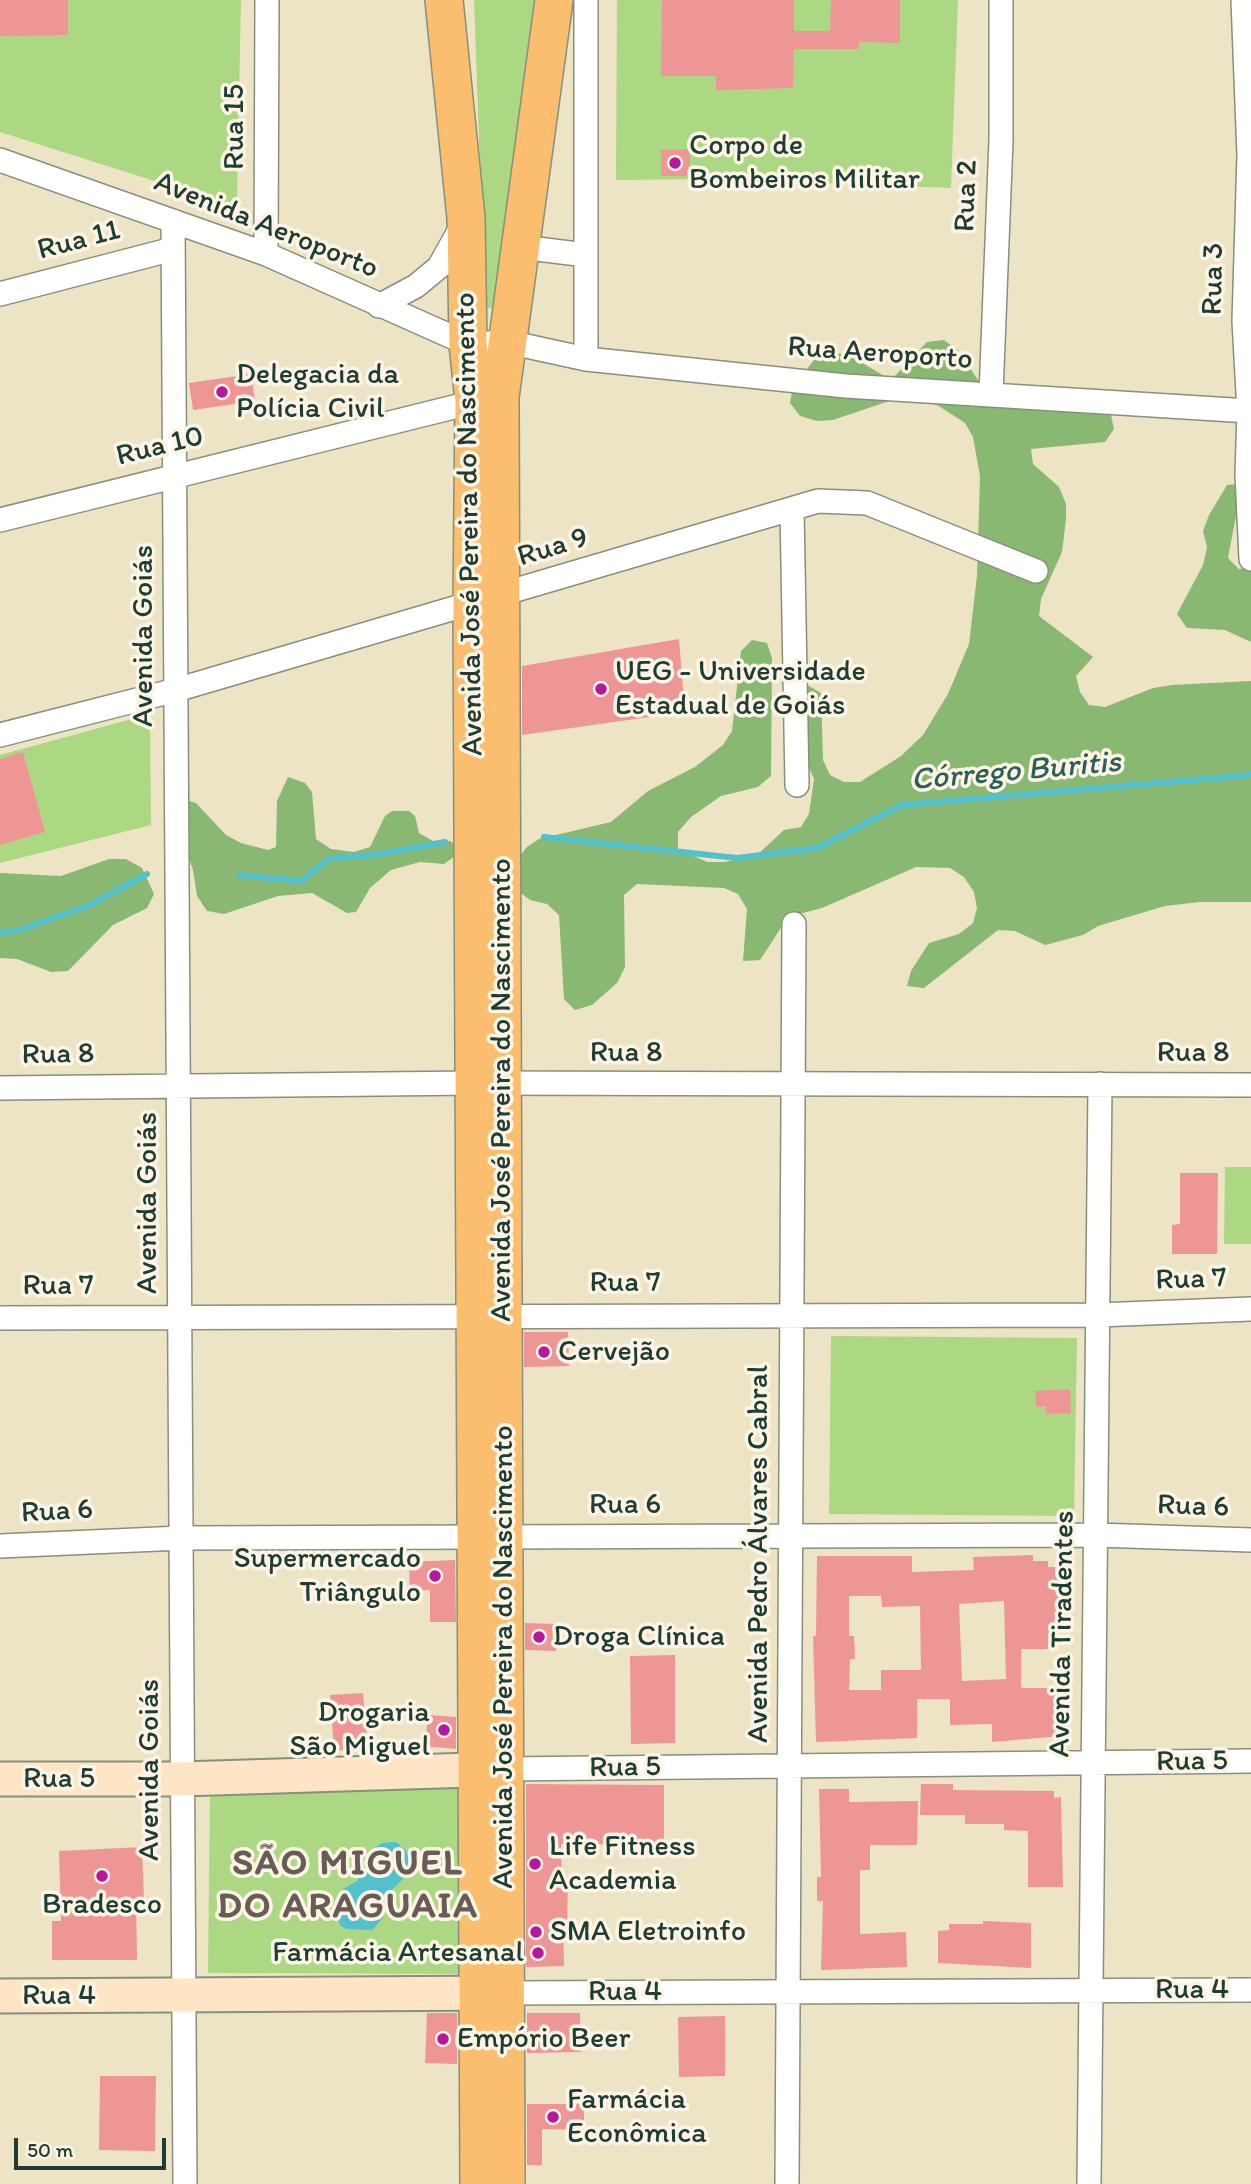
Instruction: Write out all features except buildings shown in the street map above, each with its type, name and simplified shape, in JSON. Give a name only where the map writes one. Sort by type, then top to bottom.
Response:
[{"type":"main road","name":"Avenida José Pereira do Nascimento","points":[[444,0],[466,218],[468,344],[487,399],[492,1993],[479,2184]]},
{"type":"main road","name":"Avenida José Pereira do Nascimento","points":[[487,399],[508,342],[554,0]]},
{"type":"main road","name":"Avenida José Pereira do Nascimento","points":[[492,1993],[506,2184]]},
{"type":"street","name":"Rua 15","points":[[266,254],[267,0]]},
{"type":"street","points":[[586,0],[586,359]]},
{"type":"street","name":"Rua 2","points":[[991,394],[1001,140],[1001,0]]},
{"type":"street","name":"Rua 3","points":[[1243,0],[1250,155],[1248,321],[1251,559]]},
{"type":"street","name":"Avenida Aeroporto","points":[[0,160],[266,254],[468,344],[508,342]]},
{"type":"street","points":[[379,306],[416,286],[439,267],[466,218]]},
{"type":"street","name":"Avenida Goiás","points":[[173,221],[185,2184]]},
{"type":"street","points":[[521,247],[586,255]]},
{"type":"street","name":"Rua 11","points":[[0,294],[173,249]]},
{"type":"street","name":"Rua Aeroporto","points":[[508,342],[586,359],[846,386],[1249,411]]},
{"type":"street","name":"Rua 10","points":[[0,520],[487,399]]},
{"type":"street","name":"Rua 9","points":[[0,735],[176,690],[486,601],[818,501],[867,503],[1036,571]]},
{"type":"street","points":[[792,509],[797,785]]},
{"type":"street","name":"Avenida Pedro Álvares Cabral","points":[[787,2184],[794,924]]},
{"type":"street","name":"Rua 8","points":[[0,1088],[489,1083],[793,1086],[1251,1085]]},
{"type":"street","name":"Avenida Tiradentes","points":[[1089,2184],[1100,1084]]},
{"type":"street","name":"Rua 7","points":[[0,1318],[1098,1315],[1251,1309]]},
{"type":"street","name":"Rua 6","points":[[0,1546],[181,1538],[1096,1535],[1251,1540]]},
{"type":"street","name":"Rua 5","points":[[0,1779],[181,1779],[492,1770],[1251,1761]]},
{"type":"street","name":"Rua 4","points":[[0,1996],[1251,1990]]},
{"type":"green space","points":[[0,0],[241,0],[237,199],[227,204],[0,132]]},
{"type":"green space","points":[[474,0],[541,0],[496,308],[485,308]]},
{"type":"green space","points":[[617,0],[958,0],[951,188],[713,179],[616,180]]},
{"type":"green space","points":[[944,340],[958,350],[986,392],[1110,410],[1114,429],[1105,442],[1031,449],[1033,464],[1059,487],[1066,504],[1062,552],[1041,599],[1039,616],[1093,657],[1076,676],[1080,692],[1089,705],[1105,707],[1153,688],[1172,685],[1251,681],[1251,902],[1200,902],[1165,906],[1098,926],[1083,935],[1045,945],[1015,931],[998,930],[924,988],[907,986],[911,971],[929,943],[959,934],[973,923],[977,908],[974,892],[964,877],[950,868],[916,867],[822,908],[788,917],[760,960],[743,961],[747,909],[738,894],[724,888],[637,884],[624,895],[625,967],[617,983],[592,1005],[575,1010],[564,999],[559,915],[547,904],[530,900],[518,891],[516,861],[527,847],[539,839],[611,822],[648,791],[695,767],[723,745],[732,731],[741,651],[752,640],[767,643],[772,658],[771,776],[758,787],[721,796],[691,817],[678,832],[678,849],[707,862],[724,862],[757,855],[784,830],[801,827],[809,814],[814,779],[800,747],[794,697],[807,685],[821,693],[823,760],[830,775],[844,782],[860,782],[901,756],[923,735],[948,694],[969,644],[977,576],[980,476],[973,437],[965,423],[937,405],[901,397],[833,420],[817,421],[800,416],[790,403],[793,387],[814,360],[829,353],[847,354],[891,380],[927,342]]},
{"type":"green space","points":[[1242,484],[1228,558],[1239,569],[1251,568],[1251,642],[1225,630],[1187,628],[1177,614],[1203,565],[1207,547],[1203,531],[1209,515],[1227,485]]},
{"type":"green space","points":[[150,714],[151,825],[0,863],[0,755]]},
{"type":"green space","points":[[288,777],[305,783],[312,792],[316,839],[331,849],[354,852],[370,847],[385,816],[392,811],[409,811],[415,816],[419,833],[433,841],[450,841],[457,846],[458,854],[444,864],[420,862],[391,870],[370,888],[356,912],[347,913],[312,893],[278,896],[224,914],[207,911],[197,896],[193,870],[181,836],[186,800],[196,803],[226,835],[241,843],[268,850],[276,847],[277,801]]},
{"type":"green space","points":[[109,859],[126,859],[142,868],[154,894],[147,908],[113,925],[68,971],[51,972],[17,959],[0,958],[0,873],[61,876]]},
{"type":"green space","points":[[1225,1167],[1251,1167],[1251,1244],[1224,1244]]},
{"type":"green space","points":[[831,1336],[1077,1338],[1074,1516],[829,1514]]},
{"type":"green space","points":[[210,1787],[465,1788],[463,1974],[208,1973]]},
{"type":"water","points":[[396,1842],[406,1850],[410,1862],[404,1878],[386,1896],[383,1918],[372,1930],[346,1929],[340,1925],[333,1904],[342,1890],[358,1880],[371,1850],[382,1843]]},
{"type":"waterway","name":"Córrego Buritis","points":[[544,837],[737,858],[817,848],[902,805],[1251,775]]},
{"type":"waterway","name":"Córrego Buritis","points":[[239,875],[301,881],[330,858],[374,855],[445,842]]},
{"type":"waterway","name":"Córrego Buritis","points":[[0,932],[17,931],[90,905],[147,874]]},
{"type":"place","name":"Corpo de Bombeiros Militar","points":[[675,163]]},
{"type":"place","name":"Delegacia da Polícia Civil","points":[[222,392]]},
{"type":"place","name":"UEG - Universidade Estadual de Goiás","points":[[601,689]]},
{"type":"place","name":"Cervejão","points":[[544,1352]]},
{"type":"place","name":"Supermercado Triângulo","points":[[435,1576]]},
{"type":"place","name":"Droga Clínica","points":[[539,1637]]},
{"type":"place","name":"Drogaria São Miguel","points":[[444,1730]]},
{"type":"place","name":"Life Fitness Academia","points":[[535,1864]]},
{"type":"place","name":"Bradesco","points":[[102,1876]]},
{"type":"place","name":"SMA Eletroinfo","points":[[536,1932]]},
{"type":"place","name":"Farmácia Artesanal","points":[[538,1953]]},
{"type":"place","name":"Empório Beer","points":[[443,2039]]},
{"type":"place","name":"Farmácia Econômica","points":[[553,2117]]},
{"type":"district","name":"SÃO MIGUEL DO ARAGUAIA","points":[[348,1886]]}]
